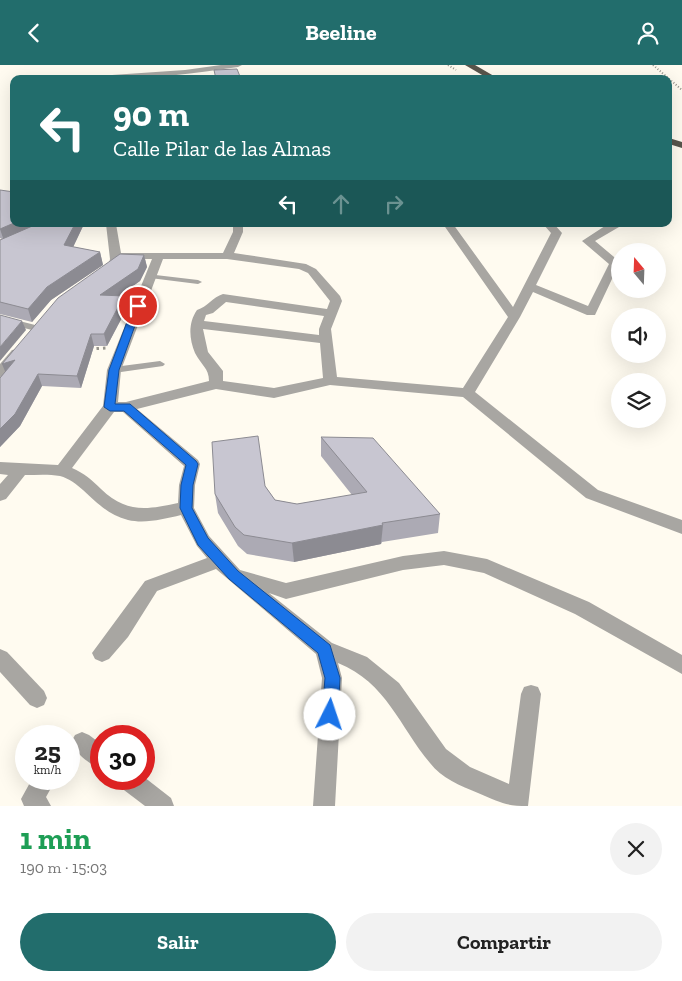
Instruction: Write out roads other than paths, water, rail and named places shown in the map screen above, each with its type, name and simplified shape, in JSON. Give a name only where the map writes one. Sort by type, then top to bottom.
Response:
[{"type":"highway","points":[[469,65],[488,75]]},
{"type":"highway","points":[[460,68],[473,75]]},
{"type":"street","points":[[176,65],[188,75]]},
{"type":"street","points":[[141,75],[185,72],[238,65]]},
{"type":"street","points":[[112,227],[112,262]]},
{"type":"street","points":[[227,256],[238,232],[238,227]]},
{"type":"street","points":[[450,227],[514,317]]},
{"type":"street","points":[[551,227],[557,233]]},
{"type":"street","points":[[467,393],[514,317],[557,233],[563,227]]},
{"type":"street","points":[[530,286],[591,311],[615,263],[588,241],[612,227]]},
{"type":"street","points":[[62,471],[110,407],[114,370],[159,256]]},
{"type":"street","points":[[94,278],[112,262],[159,256],[227,256],[294,264],[308,268],[334,296],[336,301],[325,329],[330,381]]},
{"type":"street","points":[[216,384],[216,371],[202,353],[196,323],[201,313],[209,310],[223,298],[331,313]]},
{"type":"street","points":[[0,373],[46,317]]},
{"type":"street","points":[[196,323],[326,340]]},
{"type":"street","points":[[110,407],[126,407],[216,384],[274,393],[330,381],[467,393],[592,494],[682,527]]},
{"type":"street","points":[[126,407],[192,464],[187,485],[186,508],[203,541],[219,561],[233,575],[325,649],[360,663],[392,690],[438,757],[462,775],[517,802],[531,694]]},
{"type":"street","points":[[0,468],[62,471],[85,481],[97,495],[114,508],[134,516],[186,508]]},
{"type":"street","points":[[0,495],[21,470]]},
{"type":"street","points":[[233,575],[286,591],[403,563],[444,558],[487,566],[582,608],[682,665]]},
{"type":"street","points":[[102,653],[121,631],[151,586],[219,561]]},
{"type":"street","points":[[324,806],[332,678],[325,649]]},
{"type":"street","points":[[0,658],[37,698]]},
{"type":"street","points":[[82,742],[90,749]]},
{"type":"street","points":[[38,790],[32,799],[40,806]]},
{"type":"street","points":[[142,790],[163,806]]},
{"type":"lane","points":[[150,276],[198,282]]},
{"type":"lane","points":[[0,319],[36,329]]},
{"type":"lane","points":[[114,370],[160,365]]}]
